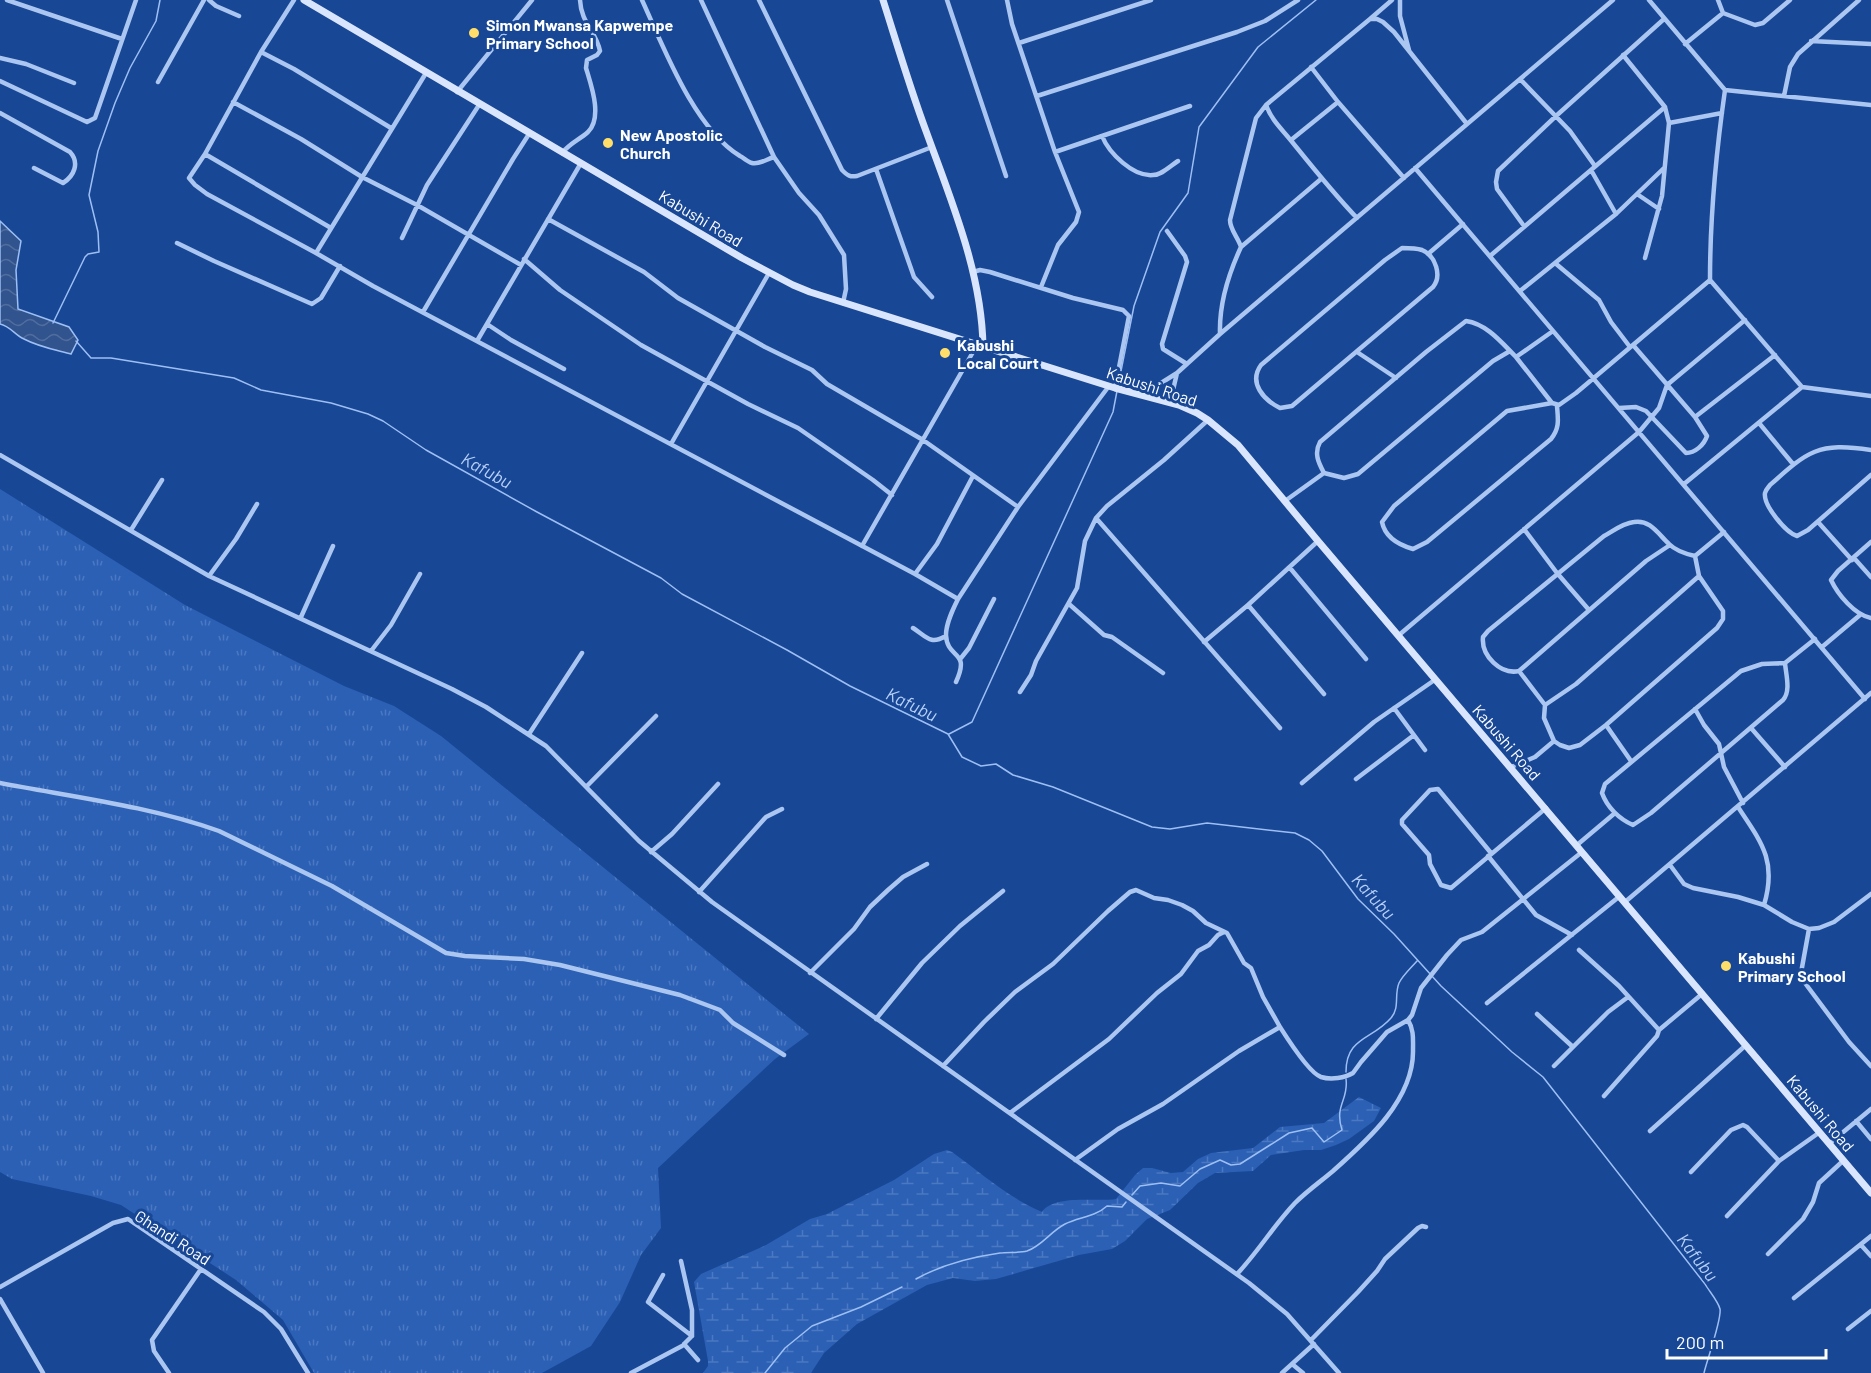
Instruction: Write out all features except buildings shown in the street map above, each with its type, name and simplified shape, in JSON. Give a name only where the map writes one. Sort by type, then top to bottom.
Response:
[{"type":"main road","name":"Kabushi Road","points":[[304,0],[479,105],[793,285],[980,346],[1170,403],[1208,420],[1238,445],[1871,1193]]},
{"type":"main road","points":[[883,0],[973,272],[981,306],[980,346]]},
{"type":"street","points":[[7,0],[122,39]]},
{"type":"street","points":[[0,90],[2,82],[87,122],[92,122],[136,0]]},
{"type":"street","points":[[158,82],[204,0]]},
{"type":"street","points":[[209,0],[216,6],[239,16]]},
{"type":"street","points":[[294,0],[261,52],[205,154],[189,178],[195,185],[423,312],[958,599]]},
{"type":"street","points":[[458,92],[532,0]]},
{"type":"street","points":[[562,153],[570,143],[590,129],[595,116],[586,68],[587,60],[597,56],[600,51],[599,44],[581,14],[580,0]]},
{"type":"street","points":[[642,0],[696,110],[724,145],[754,164],[774,157]]},
{"type":"street","points":[[701,0],[774,157],[799,193],[819,215],[844,255],[846,289],[843,303]]},
{"type":"street","points":[[759,0],[843,171],[850,177],[932,147]]},
{"type":"street","points":[[947,0],[1006,176]]},
{"type":"street","points":[[1007,0],[1012,24],[1055,152],[1079,212],[1079,217],[1058,245],[1041,287]]},
{"type":"street","points":[[1019,43],[1151,0]]},
{"type":"street","points":[[1037,96],[1237,32],[1265,21],[1298,0]]},
{"type":"street","points":[[1241,247],[1230,227],[1230,220],[1256,118],[1266,105],[1392,0]]},
{"type":"street","points":[[1400,0],[1400,15],[1409,52]]},
{"type":"street","points":[[1142,396],[1177,373],[1613,0]]},
{"type":"street","points":[[1649,0],[1725,90],[1871,105]]},
{"type":"street","points":[[1718,0],[1723,13],[1755,25],[1763,22],[1790,0]]},
{"type":"street","points":[[1784,96],[1790,67],[1798,54],[1859,0]]},
{"type":"street","points":[[1685,44],[1723,13]]},
{"type":"street","points":[[1370,19],[1383,22],[1443,91],[1467,124]]},
{"type":"street","points":[[1524,226],[1497,189],[1497,176],[1502,165],[1664,19]]},
{"type":"street","points":[[1811,41],[1871,44]]},
{"type":"street","points":[[261,52],[294,69],[391,128]]},
{"type":"street","points":[[1623,55],[1665,107],[1669,123],[1659,209],[1645,258]]},
{"type":"street","points":[[0,58],[26,64],[74,83]]},
{"type":"street","points":[[1311,67],[1404,178]]},
{"type":"street","points":[[316,253],[426,73]]},
{"type":"street","points":[[1520,79],[1583,148],[1616,214]]},
{"type":"street","points":[[1725,90],[1710,244],[1710,280],[1802,387],[1871,396]]},
{"type":"street","points":[[233,102],[521,265]]},
{"type":"street","points":[[1291,140],[1338,102]]},
{"type":"street","points":[[402,238],[442,160],[479,105]]},
{"type":"street","points":[[1266,105],[1271,118],[1321,179],[1357,218]]},
{"type":"street","points":[[1055,152],[1190,106]]},
{"type":"street","points":[[1490,256],[1646,120],[1665,107]]},
{"type":"street","points":[[0,113],[70,152],[76,158],[76,163],[66,182],[63,183],[34,168]]},
{"type":"street","points":[[1669,123],[1722,113]]},
{"type":"street","points":[[423,312],[530,134]]},
{"type":"street","points":[[1102,136],[1112,154],[1150,176],[1158,174],[1178,161]]},
{"type":"street","points":[[205,154],[331,228]]},
{"type":"street","points":[[477,341],[580,163]]},
{"type":"street","points":[[1415,168],[1821,647],[1869,696],[1670,865],[1572,935],[1487,1003]]},
{"type":"street","points":[[1520,291],[1616,214],[1664,168]]},
{"type":"street","points":[[876,169],[914,278],[932,297]]},
{"type":"street","points":[[1220,334],[1223,301],[1231,270],[1241,247],[1321,179]]},
{"type":"street","points":[[1637,194],[1659,209]]},
{"type":"street","points":[[548,219],[644,272],[678,298],[812,370],[827,384],[923,440],[1018,507]]},
{"type":"street","points":[[1428,254],[1463,224]]},
{"type":"street","points":[[1167,231],[1185,255],[1187,262],[1162,344],[1163,349],[1187,364]]},
{"type":"street","points":[[177,243],[312,304],[321,298],[340,266]]},
{"type":"street","points":[[1402,248],[1416,249],[1428,254],[1438,272],[1437,283],[1357,352],[1305,396],[1287,408],[1280,408],[1263,396],[1257,383],[1257,370],[1270,356],[1402,248]]},
{"type":"street","points":[[524,259],[560,290],[641,345],[798,428],[892,495]]},
{"type":"street","points":[[1555,263],[1599,300],[1611,322],[1695,417],[1707,436],[1698,448],[1691,453],[1686,453],[1647,411],[1636,407],[1619,408]]},
{"type":"street","points":[[961,658],[955,653],[946,636],[958,599],[1018,507],[1113,387],[1129,316],[1123,310],[1073,298],[990,272],[980,270],[973,272]]},
{"type":"street","points":[[671,444],[769,273]]},
{"type":"street","points":[[1323,473],[1317,455],[1320,442],[1466,321],[1480,326],[1510,351],[1554,404],[1557,431],[1551,439],[1427,542],[1413,549],[1401,546],[1388,534],[1382,522],[1394,506],[1508,411],[1554,404],[1576,393],[1710,280]]},
{"type":"street","points":[[1399,635],[1639,432],[1659,408],[1667,385],[1745,320]]},
{"type":"street","points":[[486,324],[564,369]]},
{"type":"street","points":[[1515,357],[1553,331]]},
{"type":"street","points":[[862,546],[980,346]]},
{"type":"street","points":[[1285,501],[1323,473],[1344,478],[1358,474],[1492,361],[1510,351]]},
{"type":"street","points":[[1357,352],[1396,378]]},
{"type":"street","points":[[1695,417],[1775,355]]},
{"type":"street","points":[[1170,403],[1177,373]]},
{"type":"street","points":[[1684,484],[1802,387]]},
{"type":"street","points":[[1020,692],[1077,588],[1085,541],[1096,518],[1208,420]]},
{"type":"street","points":[[1759,423],[1793,464]]},
{"type":"street","points":[[1871,450],[1832,447],[1815,451],[1793,464],[1768,488],[1765,496],[1767,503],[1782,524],[1793,535],[1802,534],[1871,475]]},
{"type":"street","points":[[0,455],[209,576],[453,689],[529,734],[546,746],[651,852],[699,892],[1237,1274],[1281,1309],[1339,1373]]},
{"type":"street","points":[[915,574],[937,544],[973,476]]},
{"type":"street","points":[[131,530],[162,480]]},
{"type":"street","points":[[209,576],[236,539],[257,504]]},
{"type":"street","points":[[1096,518],[1280,728]]},
{"type":"street","points":[[1670,545],[1646,561],[1519,671],[1511,673],[1504,671],[1485,651],[1483,637],[1495,625],[1604,536],[1631,522],[1644,522],[1670,545],[1685,554],[1695,556]]},
{"type":"street","points":[[1818,522],[1871,577]]},
{"type":"street","points":[[1524,529],[1557,573],[1589,610]]},
{"type":"street","points":[[1695,556],[1724,532]]},
{"type":"street","points":[[1204,642],[1318,541]]},
{"type":"street","points":[[1871,542],[1832,580],[1843,598],[1860,615],[1871,618]]},
{"type":"street","points":[[301,617],[333,546]]},
{"type":"street","points":[[1519,671],[1545,705],[1544,718],[1554,741],[1569,748],[1580,745],[1717,628],[1723,619],[1720,604],[1699,576],[1695,556]]},
{"type":"street","points":[[1290,568],[1366,659]]},
{"type":"street","points":[[370,651],[391,625],[420,574]]},
{"type":"street","points":[[1545,705],[1576,684],[1699,576]]},
{"type":"street","points":[[956,682],[962,669],[961,658],[969,648],[994,599]]},
{"type":"street","points":[[1069,604],[1104,635],[1112,637],[1163,674]]},
{"type":"street","points":[[1248,605],[1324,694]]},
{"type":"street","points":[[1821,647],[1860,615]]},
{"type":"street","points":[[913,628],[933,641],[946,636]]},
{"type":"street","points":[[1785,663],[1786,696],[1639,823],[1633,825],[1626,822],[1605,800],[1602,793],[1605,784],[1741,671],[1762,664],[1785,663],[1815,639]]},
{"type":"street","points":[[529,734],[582,653]]},
{"type":"street","points":[[1302,783],[1374,722],[1436,679]]},
{"type":"street","points":[[1394,708],[1425,750]]},
{"type":"street","points":[[1695,709],[1719,744],[1724,767],[1743,803]]},
{"type":"street","points":[[586,787],[656,716]]},
{"type":"street","points":[[1606,725],[1631,761]]},
{"type":"street","points":[[1751,728],[1785,767]]},
{"type":"street","points":[[1356,779],[1414,735]]},
{"type":"street","points":[[1511,767],[1535,757],[1554,741]]},
{"type":"street","points":[[0,783],[155,813],[202,825],[332,886],[446,953],[560,964],[680,995],[720,1010],[733,1023],[784,1055]]},
{"type":"street","points":[[651,852],[672,834],[718,784]]},
{"type":"street","points":[[1546,808],[1490,855],[1455,885],[1447,888],[1441,885],[1429,855],[1402,824],[1402,820],[1430,790],[1438,789],[1490,855],[1522,900],[1536,915],[1572,935]]},
{"type":"street","points":[[1738,807],[1767,855],[1769,890],[1764,905]]},
{"type":"street","points":[[699,892],[766,817],[782,809]]},
{"type":"street","points":[[943,1066],[1015,992],[1053,964],[1130,892],[1140,890],[1154,898],[1182,905],[1230,938],[1244,963],[1251,969],[1280,1027],[1319,1077],[1329,1079],[1353,1073],[1387,1032],[1408,1020],[1422,986],[1461,940],[1482,932],[1522,900],[1580,849],[1616,813]]},
{"type":"street","points":[[810,973],[854,929],[870,907],[888,890],[903,877],[927,864]]},
{"type":"street","points":[[1670,865],[1684,884],[1764,905],[1792,922],[1809,929],[1834,922],[1871,894]]},
{"type":"street","points":[[876,1019],[922,963],[960,926],[1003,891]]},
{"type":"street","points":[[1809,929],[1801,973],[1802,979],[1871,1066]]},
{"type":"street","points":[[1010,1113],[1109,1039],[1157,993],[1181,974],[1198,951],[1224,932]]},
{"type":"street","points":[[1578,950],[1619,986],[1659,1030]]},
{"type":"street","points":[[1604,1096],[1657,1036],[1659,1030],[1702,994]]},
{"type":"street","points":[[1554,1066],[1608,1012],[1628,997]]},
{"type":"street","points":[[1537,1014],[1573,1047]]},
{"type":"street","points":[[1237,1274],[1294,1204],[1357,1149],[1393,1111],[1409,1082],[1409,1073],[1413,1066],[1413,1029],[1408,1020]]},
{"type":"street","points":[[1076,1160],[1118,1129],[1162,1104],[1239,1051],[1280,1027]]},
{"type":"street","points":[[1650,1131],[1746,1045]]},
{"type":"street","points":[[1830,1143],[1871,1108]]},
{"type":"street","points":[[1856,1121],[1871,1139]]},
{"type":"street","points":[[1691,1172],[1731,1130],[1743,1125],[1779,1161]]},
{"type":"street","points":[[1727,1216],[1779,1161],[1820,1132]]},
{"type":"street","points":[[1768,1254],[1803,1219],[1813,1202],[1819,1183],[1844,1160]]},
{"type":"street","name":"Ghandi Road","points":[[0,1287],[123,1219],[128,1219],[242,1296],[275,1322],[308,1373]]},
{"type":"street","points":[[1282,1373],[1377,1271],[1384,1259],[1418,1228],[1425,1227]]},
{"type":"street","points":[[1794,1298],[1871,1236]]},
{"type":"street","points":[[1861,1245],[1871,1256]]},
{"type":"street","points":[[631,1373],[684,1344],[692,1336],[692,1310],[681,1261]]},
{"type":"street","points":[[169,1373],[154,1351],[152,1340],[201,1269]]},
{"type":"street","points":[[663,1275],[648,1302],[692,1336]]},
{"type":"street","points":[[0,1299],[43,1373]]},
{"type":"street","points":[[1848,1329],[1871,1311]]},
{"type":"street","points":[[684,1344],[698,1360]]},
{"type":"street","points":[[1292,1364],[1303,1373]]},
{"type":"green space","points":[[0,489],[185,605],[344,686],[394,706],[441,736],[809,1034],[775,1059],[658,1168],[661,1228],[641,1255],[620,1302],[591,1346],[542,1373],[314,1373],[283,1320],[236,1280],[121,1205],[12,1179],[0,1172]]},
{"type":"green space","points":[[1359,1097],[1381,1108],[1374,1121],[1349,1139],[1321,1150],[1271,1155],[1253,1171],[1215,1173],[1198,1183],[1170,1210],[1147,1219],[1125,1241],[1112,1249],[1079,1255],[996,1279],[975,1281],[953,1278],[927,1285],[857,1324],[824,1353],[811,1373],[703,1373],[708,1366],[708,1361],[694,1282],[701,1274],[766,1245],[810,1219],[827,1214],[894,1180],[934,1154],[947,1150],[952,1152],[1007,1192],[1042,1212],[1048,1206],[1065,1201],[1116,1199],[1143,1168],[1171,1173],[1183,1172],[1198,1159],[1211,1153],[1253,1148],[1280,1127],[1324,1123]]},
{"type":"water","points":[[0,221],[21,241],[16,270],[18,309],[69,327],[78,340],[71,354],[30,342],[0,324]]},
{"type":"waterway","points":[[53,323],[85,257],[88,254],[99,252],[98,232],[89,195],[98,151],[130,68],[156,21],[160,0]]},
{"type":"waterway","points":[[1118,386],[1134,306],[1160,232],[1188,193],[1199,127],[1258,47],[1316,0]]},
{"type":"waterway","name":"Kafubu","points":[[76,341],[91,358],[111,358],[234,378],[261,390],[331,403],[383,421],[426,450],[661,578],[682,594],[850,686],[948,734],[962,757],[981,766],[996,764],[1013,775],[1053,787],[1152,827],[1170,829],[1207,823],[1295,833],[1309,840],[1322,851],[1358,899],[1394,934],[1441,986],[1512,1052],[1543,1077],[1705,1284],[1717,1303],[1720,1314],[1704,1373]]},
{"type":"waterway","points":[[949,734],[972,722],[1113,412],[1117,391]]},
{"type":"waterway","points":[[1346,1072],[1347,1061],[1355,1045],[1384,1025],[1394,1014],[1399,983],[1417,961]]},
{"type":"waterway","points":[[1132,1195],[1140,1186],[1161,1183],[1180,1186],[1200,1169],[1220,1160],[1231,1165],[1240,1164],[1289,1133],[1312,1128],[1324,1142],[1342,1130],[1340,1114],[1346,1092],[1346,1079]]},
{"type":"waterway","points":[[916,1279],[968,1259],[1027,1251],[1065,1224],[1107,1206],[1122,1207],[1126,1202]]},
{"type":"waterway","points":[[765,1373],[785,1348],[812,1326],[861,1307],[902,1287]]},
{"type":"place","name":"Simon Mwansa Kapwempe Primary School","points":[[474,33]]},
{"type":"place","name":"New Apostolic Church","points":[[608,143]]},
{"type":"place","name":"Kabushi Local Court","points":[[945,353]]},
{"type":"place","name":"Kabushi Primary School","points":[[1726,966]]}]
